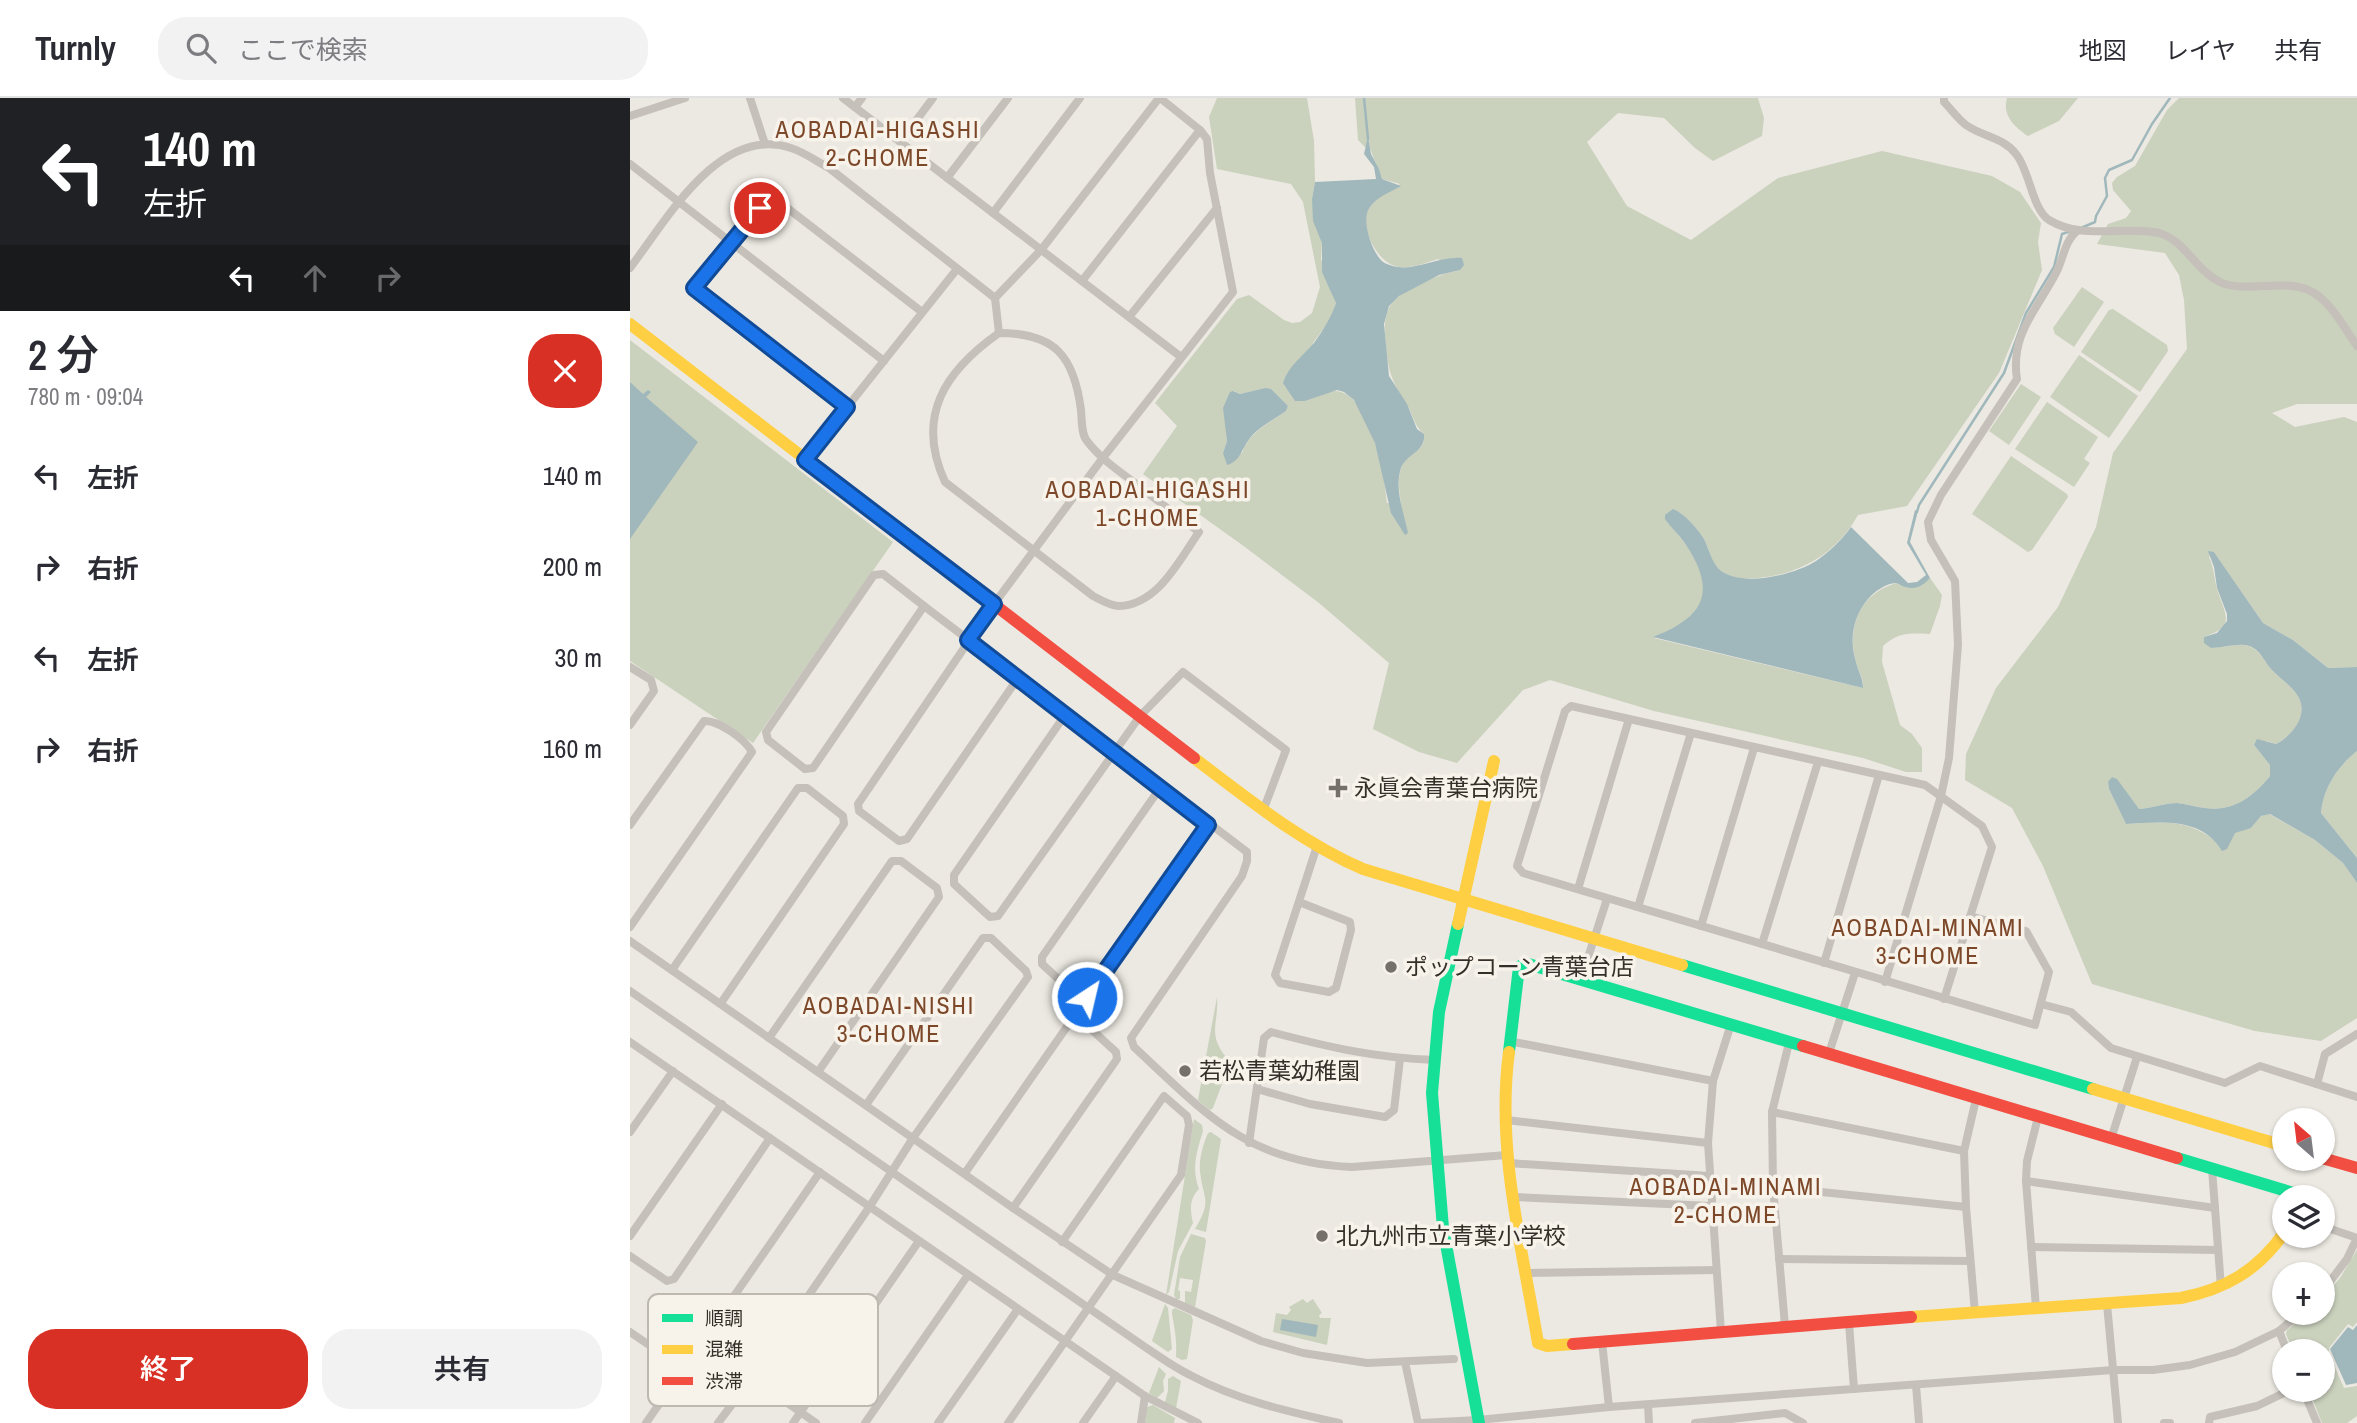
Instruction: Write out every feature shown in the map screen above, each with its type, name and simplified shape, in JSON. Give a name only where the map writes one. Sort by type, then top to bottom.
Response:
[{"type":"street","points":[[630,116],[685,98]]},
{"type":"street","points":[[750,98],[765,144]]},
{"type":"street","points":[[843,98],[1181,358]]},
{"type":"street","points":[[855,107],[862,98]]},
{"type":"street","points":[[900,142],[933,98]]},
{"type":"street","points":[[947,178],[1008,98]]},
{"type":"street","points":[[993,213],[1080,98]]},
{"type":"street","points":[[995,298],[1041,250],[1159,98],[1200,130],[1207,139],[1233,292],[1102,458],[968,640],[858,804],[859,811],[899,841],[907,839],[1018,678]]},
{"type":"street","points":[[1944,98],[1944,102],[1966,125],[2004,142],[2016,154],[2043,214],[2050,220],[2085,232],[2160,234],[2172,239],[2211,277],[2226,285],[2290,285],[2307,289],[2328,305],[2357,346]]},
{"type":"street","points":[[1082,281],[1200,130]]},
{"type":"street","points":[[630,268],[680,202],[711,167],[731,153],[765,144],[790,148],[829,168],[995,298],[999,333]]},
{"type":"street","points":[[630,165],[884,361]]},
{"type":"street","points":[[847,407],[694,288],[760,208],[772,205],[786,207],[922,312]]},
{"type":"street","points":[[1129,317],[1217,208]]},
{"type":"street","points":[[1885,982],[1941,796],[1949,758],[1958,645],[1955,581],[1931,540],[1928,522],[1941,495],[2017,379],[2014,359],[2024,327],[2056,273],[2070,237],[2078,230]]},
{"type":"street","points":[[805,460],[957,269]]},
{"type":"street","points":[[630,324],[1263,811],[1317,846],[1363,869],[2272,1142]]},
{"type":"street","points":[[999,333],[1021,333],[1036,337],[1052,346],[1073,373],[1079,394],[1084,438],[1102,458],[1199,532],[1168,577],[1151,593],[1133,603],[1118,606],[1093,596],[945,482],[935,456],[933,440],[934,418],[944,386],[975,350],[999,333]]},
{"type":"street","points":[[925,606],[813,768],[805,769],[768,740],[766,732],[874,575],[883,574],[925,606],[968,640],[1018,678],[1065,715],[1208,825],[1247,852],[1242,876],[1131,1038],[1134,1047],[1211,1116],[1249,1143],[1298,1161],[1326,1166],[1508,1159],[1710,1176]]},
{"type":"street","points":[[630,667],[651,680],[654,691],[630,725]]},
{"type":"street","points":[[1065,715],[954,875],[954,884],[990,917],[998,916],[1140,716],[1183,672],[1286,750],[1263,811]]},
{"type":"street","points":[[1944,999],[1970,916],[1992,847],[1982,826],[1926,785],[1571,706],[1564,711],[1517,866],[1522,873],[1854,973],[1944,999],[2035,1025],[2049,972],[2026,931],[1970,916]]},
{"type":"street","points":[[1578,888],[1629,719]]},
{"type":"street","points":[[630,825],[704,721],[712,720],[748,745],[751,752],[630,927]]},
{"type":"street","points":[[1638,907],[1691,733]]},
{"type":"street","points":[[1700,926],[1754,748]]},
{"type":"street","points":[[1479,1422],[1443,1228],[1432,1093],[1439,1012],[1494,761]]},
{"type":"street","points":[[1762,944],[1818,762]]},
{"type":"street","points":[[1824,963],[1879,775]]},
{"type":"street","points":[[672,970],[799,788],[807,788],[843,816],[844,824],[721,1003]]},
{"type":"street","points":[[1160,788],[1042,957],[1042,964],[1080,999],[1087,997],[1208,825]]},
{"type":"street","points":[[1299,902],[1350,922],[1351,930],[1336,988],[1329,992],[1280,983],[1275,975],[1317,846]]},
{"type":"street","points":[[769,1038],[892,861],[901,861],[937,888],[939,897],[818,1072]]},
{"type":"street","points":[[1581,979],[1607,899]]},
{"type":"street","points":[[810,1294],[913,1138],[1028,977],[1026,971],[991,938],[984,938],[866,1105]]},
{"type":"street","points":[[630,941],[1113,1275],[1261,1341],[1335,1359],[1367,1363],[1454,1359]]},
{"type":"street","points":[[2272,1187],[1581,979],[1525,963],[1519,967],[1508,1041],[1506,1120],[1508,1159],[1538,1343],[1547,1346],[1602,1342],[2196,1295],[2245,1275],[2260,1264],[2272,1248]]},
{"type":"street","points":[[1829,1053],[1854,973]]},
{"type":"street","points":[[630,991],[1191,1376],[1297,1414],[1339,1423]]},
{"type":"street","points":[[2041,1004],[2071,1012],[2111,1048],[2225,1083],[2260,1066],[2357,1097]]},
{"type":"street","points":[[965,1172],[1073,1018],[1080,1019],[1116,1052],[1117,1059],[1013,1208]]},
{"type":"street","points":[[1721,1332],[1708,1143],[1713,1081],[1731,1024]]},
{"type":"street","points":[[1249,1143],[1264,1038],[1271,1032],[1338,1050],[1400,1059],[1435,1060]]},
{"type":"street","points":[[2317,1084],[2325,1054],[2357,1034]]},
{"type":"street","points":[[1508,1041],[1713,1081]]},
{"type":"street","points":[[630,1042],[1145,1396],[1198,1423]]},
{"type":"street","points":[[1784,1326],[1773,1187],[1772,1112],[1789,1043]]},
{"type":"street","points":[[2111,1139],[2137,1057]]},
{"type":"street","points":[[1257,1089],[1310,1104],[1385,1117],[1394,1110],[1400,1059]]},
{"type":"street","points":[[630,1132],[673,1071]]},
{"type":"street","points":[[1008,1423],[1181,1175],[1189,1125],[1187,1116],[1164,1096],[1062,1242]]},
{"type":"street","points":[[1975,1313],[1966,1207],[1965,1151],[1976,1099]]},
{"type":"street","points":[[630,1236],[722,1104]]},
{"type":"street","points":[[1772,1112],[1965,1151]]},
{"type":"street","points":[[2036,1308],[2026,1181],[2027,1161],[2038,1117]]},
{"type":"street","points":[[1506,1120],[1708,1143]]},
{"type":"street","points":[[630,1256],[667,1281],[674,1279],[770,1138]]},
{"type":"street","points":[[2335,1162],[2357,1168]]},
{"type":"street","points":[[2212,1169],[2221,1287]]},
{"type":"street","points":[[736,1294],[820,1172]]},
{"type":"street","points":[[2026,1181],[2215,1208]]},
{"type":"street","points":[[1773,1187],[1966,1207]]},
{"type":"street","points":[[1514,1197],[1711,1206]]},
{"type":"street","points":[[2335,1230],[2357,1238],[2347,1259],[2335,1275]]},
{"type":"street","points":[[878,1300],[919,1241]]},
{"type":"street","points":[[2031,1247],[2218,1250]]},
{"type":"street","points":[[1779,1259],[1970,1261]]},
{"type":"street","points":[[1527,1273],[1716,1270]]},
{"type":"street","points":[[878,1404],[968,1275]]},
{"type":"street","points":[[2107,1304],[2118,1423]]},
{"type":"street","points":[[938,1423],[1018,1309]]},
{"type":"street","points":[[1849,1323],[1854,1390]]},
{"type":"street","points":[[1405,1362],[1420,1423],[1479,1422],[1609,1407],[2113,1370],[2153,1370],[2190,1365],[2235,1352],[2286,1325]]},
{"type":"street","points":[[2279,1331],[2282,1339]]},
{"type":"street","points":[[631,1335],[648,1346]]},
{"type":"street","points":[[1602,1342],[1609,1407]]},
{"type":"street","points":[[1083,1423],[1116,1376]]},
{"type":"street","points":[[1916,1385],[1919,1423]]},
{"type":"street","points":[[1141,1423],[1145,1396]]},
{"type":"street","points":[[2209,1423],[2210,1417],[2257,1406],[2272,1399]]},
{"type":"street","points":[[2308,1402],[2316,1423]]},
{"type":"street","points":[[1648,1405],[1649,1423]]},
{"type":"street","points":[[646,1423],[658,1406]]},
{"type":"street","points":[[718,1423],[731,1406]]},
{"type":"street","points":[[790,1406],[816,1423]]},
{"type":"street","points":[[793,1423],[805,1406]]},
{"type":"street","points":[[865,1423],[877,1406]]},
{"type":"street","points":[[1546,1413],[1548,1423]]},
{"type":"street","points":[[1695,1423],[1785,1413],[1802,1423]]},
{"type":"street","points":[[2164,1423],[2170,1423]]},
{"type":"green space","points":[[1217,98],[1307,98],[1314,141],[1315,182],[1312,199],[1322,243],[1321,259],[1336,303],[1331,318],[1313,343],[1305,401],[1337,391],[1352,398],[1361,409],[1379,458],[1387,503],[1401,504],[1401,470],[1406,459],[1423,444],[1424,434],[1415,423],[1389,369],[1385,331],[1387,313],[1394,301],[1410,289],[1460,270],[1438,259],[1411,267],[1395,266],[1382,257],[1371,242],[1365,224],[1369,208],[1400,184],[1382,179],[1370,149],[1369,139],[1368,147],[1358,140],[1355,98],[1758,98],[1764,118],[1762,136],[1713,161],[1695,148],[1664,118],[1618,113],[1587,142],[1627,206],[1691,240],[1778,178],[1882,151],[1992,176],[2020,192],[2041,223],[2038,242],[2042,270],[1999,373],[1907,506],[1858,515],[1840,540],[1816,559],[1789,572],[1758,578],[1736,577],[1722,572],[1713,561],[1706,542],[1682,514],[1673,510],[1668,523],[1697,564],[1704,589],[1702,601],[1692,616],[1654,638],[1863,688],[1853,649],[1855,624],[1859,613],[1874,594],[1884,588],[1897,583],[1915,586],[1930,578],[1942,595],[1930,634],[1910,634],[1894,638],[1883,646],[1882,662],[1900,725],[1912,734],[1922,748],[1922,772],[1906,772],[1863,758],[1654,711],[1550,680],[1523,690],[1457,763],[1419,752],[1373,729],[1389,663],[1319,603],[1143,474],[1177,426],[1155,403],[1237,299],[1249,295],[1284,320],[1300,322],[1312,313],[1320,287],[1303,202],[1291,184],[1217,169],[1209,117]],"holes":[[[1265,388],[1288,406],[1286,411],[1249,439],[1242,453],[1223,453],[1234,391],[1240,394]]]},
{"type":"green space","points":[[2007,98],[2078,98],[2059,121],[2028,136],[2014,125],[2008,116]]},
{"type":"green space","points":[[2179,98],[2357,98],[2357,404],[2297,404],[2272,413],[2295,427],[2344,417],[2357,422],[2357,667],[2328,668],[2293,640],[2263,623],[2214,552],[2209,557],[2226,619],[2221,629],[2204,637],[2211,648],[2244,645],[2257,651],[2300,700],[2299,722],[2276,744],[2266,741],[2254,745],[2270,765],[2270,776],[2242,801],[2225,808],[2202,808],[2177,803],[2139,809],[2128,796],[2108,782],[2126,824],[2163,822],[2185,825],[2217,842],[2242,829],[2251,828],[2261,816],[2269,814],[2315,840],[2343,863],[2357,883],[2357,1018],[2321,1041],[2255,1031],[2092,984],[2043,866],[2012,808],[1965,780],[1966,754],[1996,688],[2058,607],[2096,527],[2113,453],[2187,349],[2184,300],[2179,275],[2165,253],[2097,244],[2108,224],[2126,218],[2131,211],[2113,190],[2112,183],[2135,166],[2167,110]]},
{"type":"green space","points":[[2082,287],[2104,302],[2074,347],[2055,334],[2053,328]]},
{"type":"green space","points":[[2113,309],[2167,345],[2168,351],[2140,392],[2081,352],[2109,310]]},
{"type":"green space","points":[[630,340],[893,542],[753,743],[630,661]]},
{"type":"green space","points":[[2079,355],[2138,396],[2109,438],[2050,397]]},
{"type":"green space","points":[[2021,384],[2041,397],[2009,445],[1989,431]]},
{"type":"green space","points":[[2047,402],[2098,437],[2084,459],[2090,463],[2074,487],[2015,449]]},
{"type":"green space","points":[[2011,456],[2068,497],[2028,552],[1972,514]]},
{"type":"green space","points":[[2357,751],[2357,858],[2321,813],[2333,778]]},
{"type":"green space","points":[[1217,997],[1215,1035],[1226,1057],[1222,1084],[1210,1110],[1198,1100]]},
{"type":"green space","points":[[1194,1119],[1202,1125],[1203,1131],[1195,1167],[1199,1189],[1191,1205],[1193,1223],[1178,1251],[1169,1292],[1166,1295]]},
{"type":"green space","points":[[1211,1132],[1221,1139],[1206,1232],[1195,1229],[1205,1206],[1200,1161],[1206,1138]]},
{"type":"green space","points":[[1191,1234],[1205,1238],[1206,1241],[1195,1307],[1185,1303],[1185,1291],[1191,1292],[1193,1280],[1180,1278],[1180,1299],[1176,1299],[1174,1295],[1180,1257]]},
{"type":"green space","points":[[2357,1250],[2357,1322],[2353,1327],[2348,1324],[2335,1340],[2288,1339],[2287,1330],[2293,1325],[2335,1325],[2335,1284]]},
{"type":"green space","points":[[1303,1299],[1307,1303],[1313,1299],[1322,1313],[1320,1318],[1331,1318],[1327,1345],[1273,1332],[1276,1313],[1287,1315],[1291,1310],[1289,1307]]},
{"type":"green space","points":[[1165,1304],[1168,1308],[1172,1349],[1168,1352],[1152,1341]]},
{"type":"green space","points":[[1175,1308],[1191,1315],[1193,1320],[1187,1359],[1182,1360],[1176,1357],[1172,1314]]},
{"type":"green space","points":[[1159,1367],[1166,1374],[1163,1381],[1164,1391],[1157,1398],[1149,1393]]},
{"type":"green space","points":[[2335,1367],[2344,1388],[2357,1386],[2357,1416],[2347,1423],[2322,1423],[2314,1402],[2335,1402]]},
{"type":"green space","points":[[1173,1376],[1181,1381],[1176,1408],[1165,1402],[1168,1379]]},
{"type":"green space","points":[[1153,1405],[1175,1418],[1174,1423],[1145,1423],[1147,1407]]},
{"type":"water","points":[[1368,136],[1371,154],[1382,179],[1401,186],[1376,200],[1367,212],[1371,244],[1379,258],[1384,263],[1398,267],[1413,267],[1454,258],[1462,258],[1464,265],[1460,270],[1439,275],[1399,296],[1389,306],[1384,324],[1389,376],[1407,404],[1417,429],[1424,434],[1422,445],[1404,463],[1399,476],[1400,501],[1408,533],[1405,535],[1391,513],[1375,443],[1354,400],[1337,390],[1305,401],[1295,401],[1283,383],[1292,366],[1321,333],[1336,303],[1322,272],[1322,243],[1313,221],[1312,199],[1315,182],[1376,179],[1374,167],[1364,154]]},
{"type":"water","points":[[630,382],[643,394],[648,390],[651,392],[646,397],[698,442],[630,539]]},
{"type":"water","points":[[1271,389],[1288,406],[1286,411],[1254,434],[1236,460],[1227,465],[1223,453],[1227,441],[1223,408],[1230,392],[1240,394]]},
{"type":"water","points":[[1673,509],[1698,531],[1718,568],[1739,578],[1766,578],[1806,566],[1821,557],[1851,527],[1908,583],[1917,582],[1926,575],[1907,543],[1915,510],[1918,511],[1910,542],[1930,578],[1913,588],[1896,583],[1880,588],[1863,606],[1853,637],[1863,688],[1653,637],[1670,630],[1694,612],[1703,590],[1696,562],[1684,541],[1665,519],[1665,515]]},
{"type":"water","points":[[2208,551],[2214,552],[2263,623],[2293,640],[2328,668],[2357,667],[2357,751],[2333,778],[2321,813],[2357,858],[2357,883],[2343,863],[2315,840],[2270,814],[2261,816],[2251,828],[2235,833],[2227,849],[2222,851],[2214,840],[2192,827],[2166,823],[2126,824],[2109,789],[2108,782],[2112,777],[2117,779],[2139,809],[2177,803],[2202,808],[2225,808],[2242,801],[2270,776],[2270,765],[2254,745],[2257,739],[2276,744],[2295,728],[2299,721],[2300,699],[2257,651],[2244,645],[2211,648],[2204,643],[2204,637],[2217,633],[2227,621]]},
{"type":"water","points":[[1282,1319],[1318,1325],[1316,1337],[1280,1330]]},
{"type":"water","points":[[2357,1325],[2357,1383],[2346,1385],[2335,1360],[2335,1343],[2348,1327],[2353,1330]]},
{"type":"waterway","points":[[1364,98],[1368,139]]},
{"type":"waterway","points":[[2081,228],[2095,222],[2107,196],[2105,178],[2109,170],[2132,160],[2170,98]]},
{"type":"waterway","points":[[1917,512],[2004,373],[2026,313],[2054,267],[2062,234],[2071,231]]},
{"type":"traffic: fast","points":[[1458,924],[1439,1012],[1432,1093],[1443,1228],[1479,1423]]},
{"type":"traffic: fast","points":[[1509,1052],[1519,967],[1525,963],[1803,1046]]},
{"type":"traffic: fast","points":[[1682,965],[2093,1089]]},
{"type":"traffic: fast","points":[[2177,1158],[2272,1187]]},
{"type":"traffic: slow","points":[[630,324],[909,539]]},
{"type":"traffic: slow","points":[[1194,758],[1297,833],[1363,869],[1682,965]]},
{"type":"traffic: slow","points":[[1458,924],[1494,761]]},
{"type":"traffic: slow","points":[[1509,1052],[1506,1088],[1508,1161],[1538,1343],[1547,1346],[1573,1344]]},
{"type":"traffic: slow","points":[[2093,1089],[2272,1142]]},
{"type":"traffic: slow","points":[[1911,1317],[2181,1298],[2212,1289],[2240,1276],[2272,1248]]},
{"type":"traffic: jam","points":[[909,539],[1194,758]]},
{"type":"traffic: jam","points":[[1803,1046],[2177,1158]]},
{"type":"traffic: jam","points":[[2335,1162],[2357,1168]]},
{"type":"traffic: jam","points":[[1573,1344],[1911,1317]]},
{"type":"place","name":"永眞会青葉台病院","points":[[1338,788]]},
{"type":"place","name":"ポップコーン青葉台店","points":[[1391,967]]},
{"type":"place","name":"若松青葉幼稚園","points":[[1185,1071]]},
{"type":"place","name":"北九州市立青葉小学校","points":[[1322,1236]]},
{"type":"district","name":"AOBADAI-HIGASHI 2-CHOME","points":[[878,144]]},
{"type":"district","name":"AOBADAI-HIGASHI 1-CHOME","points":[[1148,504]]},
{"type":"district","name":"AOBADAI-MINAMI 3-CHOME","points":[[1928,942]]},
{"type":"district","name":"AOBADAI-NISHI 3-CHOME","points":[[889,1020]]},
{"type":"district","name":"AOBADAI-MINAMI 2-CHOME","points":[[1726,1201]]},
{"type":"route","points":[[760,208],[694,288],[847,407],[805,460],[994,604],[968,640],[1208,825],[1087,997]]}]
